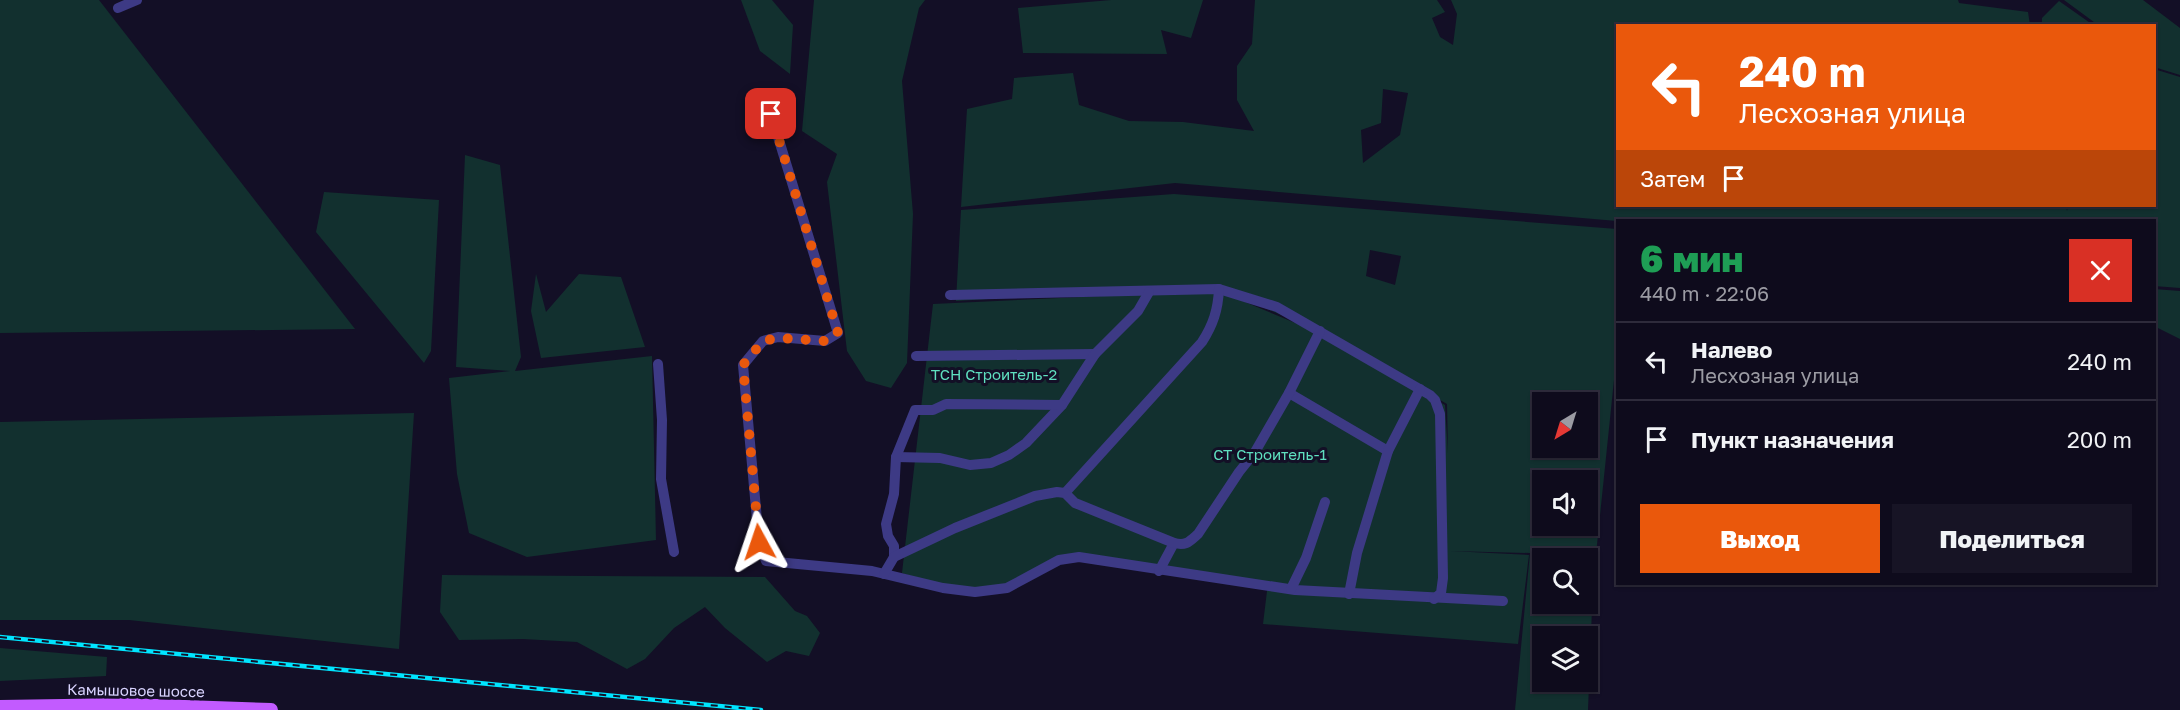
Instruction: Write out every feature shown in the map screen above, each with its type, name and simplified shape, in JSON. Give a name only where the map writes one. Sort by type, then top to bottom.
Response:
[{"type":"main road","name":"Камышовое шоссе","points":[[0,707],[128,705],[271,710]]},
{"type":"street","points":[[118,8],[137,0]]},
{"type":"street","points":[[771,114],[838,333],[825,341],[778,338],[763,341],[743,365],[759,542],[766,561],[884,574],[943,588],[975,592],[1007,588],[1059,560],[1079,557],[1159,571],[1291,589],[1434,599],[1503,601]]},
{"type":"street","points":[[1065,493],[1202,342],[1212,326],[1218,308],[1219,289]]},
{"type":"street","points":[[950,295],[1219,289],[1277,307],[1420,389],[1435,400],[1440,414],[1443,578],[1441,593],[1434,599]]},
{"type":"street","points":[[896,457],[940,458],[970,465],[991,462],[1010,455],[1062,405],[1095,354],[1138,311],[1149,292]]},
{"type":"street","points":[[894,557],[955,528],[1035,496],[1057,492],[1065,493],[1075,503],[1184,545],[1198,534],[1255,452],[1289,393],[1320,331]]},
{"type":"street","points":[[916,356],[1095,354]]},
{"type":"street","points":[[658,364],[662,420],[661,479],[674,552]]},
{"type":"street","points":[[1349,594],[1357,553],[1388,451],[1420,389]]},
{"type":"street","points":[[1289,393],[1388,451]]},
{"type":"street","points":[[884,574],[894,557],[894,546],[888,536],[886,524],[894,494],[896,457],[915,410],[933,410],[946,404],[1062,405]]},
{"type":"street","points":[[1291,589],[1306,558],[1325,502]]},
{"type":"street","points":[[1159,571],[1174,543]]},
{"type":"green space","points":[[0,0],[99,0],[355,329],[0,333]]},
{"type":"green space","points":[[741,0],[772,0],[793,25],[790,74],[760,51]]},
{"type":"green space","points":[[814,0],[925,0],[919,8],[902,81],[913,214],[907,363],[891,388],[866,381],[847,351],[827,182],[837,154],[802,131]]},
{"type":"green space","points":[[1111,0],[1203,0],[1191,38],[1161,30],[1167,54],[1023,53],[1018,8]]},
{"type":"green space","points":[[1255,0],[1437,0],[1445,12],[1432,18],[1440,37],[1453,45],[1457,14],[1451,0],[1958,0],[1959,3],[2028,12],[2030,24],[1616,24],[1616,207],[2066,207],[2067,211],[2068,207],[2156,207],[2156,70],[2180,77],[2180,288],[2156,286],[2156,219],[1616,219],[1616,221],[1175,183],[961,207],[967,109],[1012,99],[1014,78],[1073,73],[1079,105],[1129,121],[1183,122],[1254,131],[1237,100],[1237,66],[1252,44]],"holes":[[[1383,89],[1408,93],[1400,135],[1363,163],[1361,130],[1381,123]]]},
{"type":"green space","points":[[2064,0],[2143,0],[2180,28],[2180,75],[2156,68],[2156,24],[2097,24]]},
{"type":"green space","points":[[2059,1],[2092,24],[2042,24],[2042,18]]},
{"type":"green space","points":[[465,155],[500,165],[521,357],[515,371],[652,356],[656,540],[527,557],[469,533],[457,474],[449,378],[510,371],[456,367]]},
{"type":"green space","points":[[324,192],[439,200],[431,351],[424,363],[316,232]]},
{"type":"green space","points":[[1174,194],[1616,229],[1616,361],[1598,535],[1598,470],[1532,470],[1532,536],[1598,536],[1597,548],[1532,548],[1532,614],[1592,614],[1591,626],[1532,626],[1532,692],[1589,692],[1588,710],[1515,710],[1530,553],[1450,551],[1529,555],[1518,644],[1263,624],[1268,583],[1162,569],[1176,542],[1076,501],[1068,493],[1058,490],[1028,496],[991,512],[1048,494],[1063,494],[1073,504],[1172,543],[1159,569],[1079,555],[1058,558],[1007,587],[976,591],[943,587],[902,573],[933,304],[1147,294],[1137,310],[1095,352],[1062,403],[1026,441],[1010,453],[990,461],[969,463],[970,467],[991,464],[1011,456],[1027,443],[1064,405],[1097,355],[1140,312],[1150,294],[1221,292],[1317,332],[1445,405],[1448,453],[1447,404],[1320,331],[1219,289],[1142,290],[956,301],[961,210]],"holes":[[[1370,250],[1401,256],[1395,285],[1366,276]]]},
{"type":"green space","points":[[536,274],[546,312],[579,274],[621,277],[645,347],[541,358],[531,311]]},
{"type":"green space","points":[[2156,289],[2180,291],[2180,339],[2156,327]]},
{"type":"green space","points":[[414,413],[399,649],[129,620],[0,620],[0,422]]},
{"type":"green space","points":[[442,575],[765,577],[795,611],[807,616],[820,633],[809,656],[786,651],[767,662],[725,628],[705,607],[674,628],[645,659],[627,669],[577,642],[523,639],[459,640],[440,612]]},
{"type":"green space","points":[[0,648],[107,657],[106,676],[0,681]]},
{"type":"railway","points":[[0,637],[761,710]]},
{"type":"route","points":[[759,542],[743,365],[763,341],[778,338],[825,341],[838,333],[771,114]]},
{"type":"park label","name":"ТСН Строитель-2","points":[[994,374]]},
{"type":"park label","name":"СТ Строитель-1","points":[[1270,454]]}]
